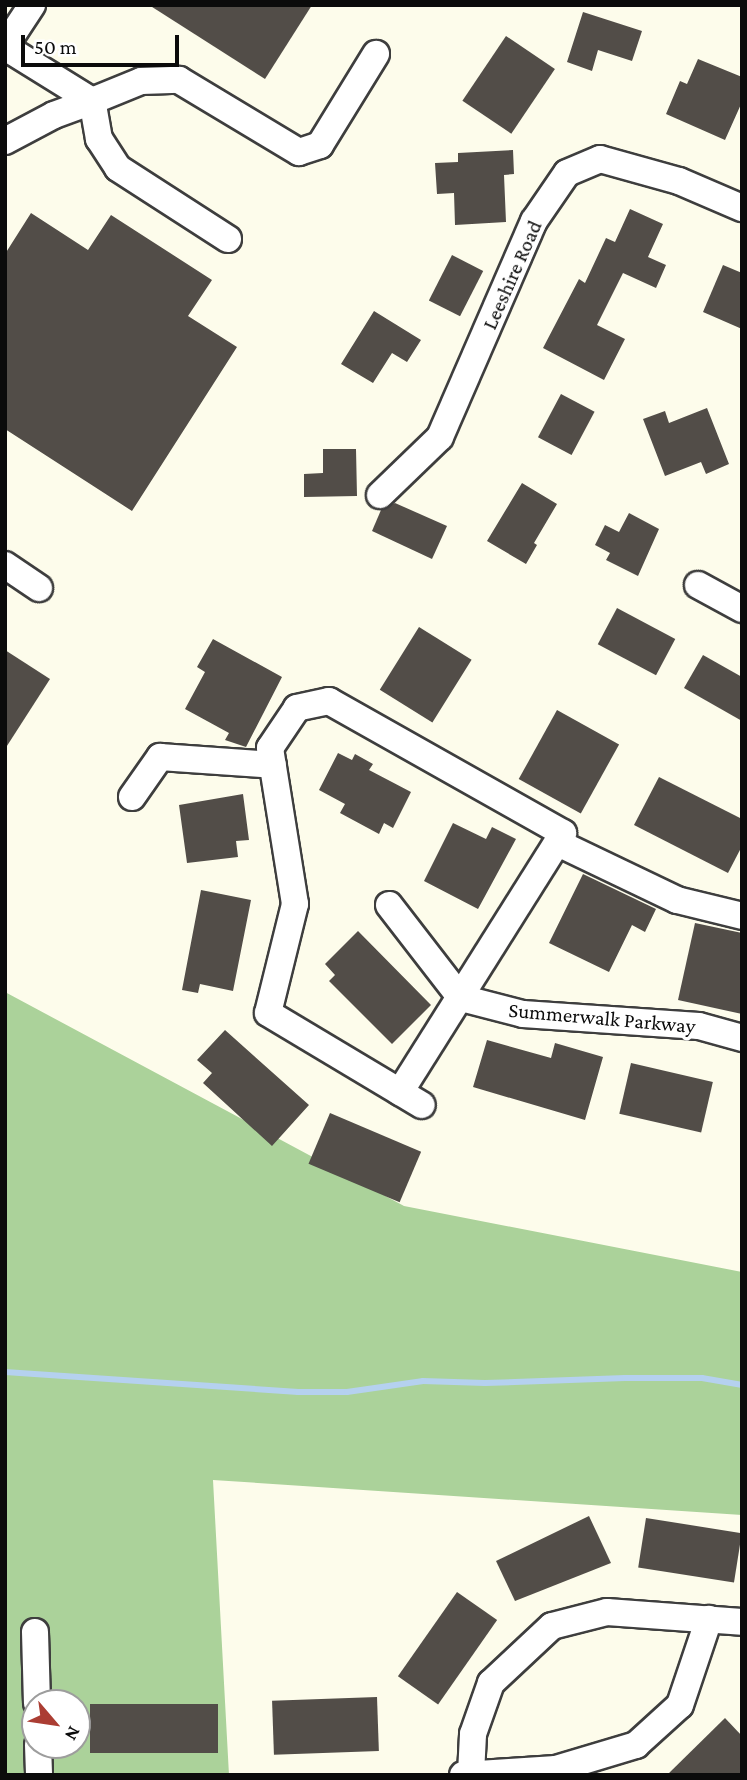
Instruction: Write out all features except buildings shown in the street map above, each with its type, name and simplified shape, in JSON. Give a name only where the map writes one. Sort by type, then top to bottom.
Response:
[{"type":"street","points":[[32,5],[5,46],[92,101],[99,139],[118,169],[228,239]]},
{"type":"street","points":[[5,141],[54,115],[141,81],[179,80],[299,152],[320,145],[376,54]]},
{"type":"street","name":"Leeshire Road","points":[[380,495],[440,437],[534,221],[567,173],[600,159],[679,181],[742,208]]},
{"type":"street","points":[[5,565],[39,588]]},
{"type":"street","points":[[698,585],[742,609]]},
{"type":"street","points":[[560,838],[461,998],[422,1054],[411,1099],[268,1013],[295,904],[270,748],[297,708],[329,701],[560,838],[677,900],[742,916]]},
{"type":"street","points":[[132,797],[160,757],[273,765]]},
{"type":"street","points":[[389,905],[461,998]]},
{"type":"street","name":"Summerwalk Parkway","points":[[461,998],[523,1014],[699,1026],[742,1038]]},
{"type":"street","points":[[709,1619],[680,1705],[636,1745],[556,1769],[467,1774],[473,1734],[491,1683],[552,1626],[607,1612],[709,1619],[742,1622]]},
{"type":"street","points":[[36,1632],[37,1689]]},
{"type":"green space","points":[[5,992],[404,1206],[742,1272],[742,1515],[213,1480],[229,1775],[5,1775]]},
{"type":"waterway","points":[[5,1372],[298,1392],[347,1392],[423,1381],[485,1383],[702,1378],[742,1385]]}]
